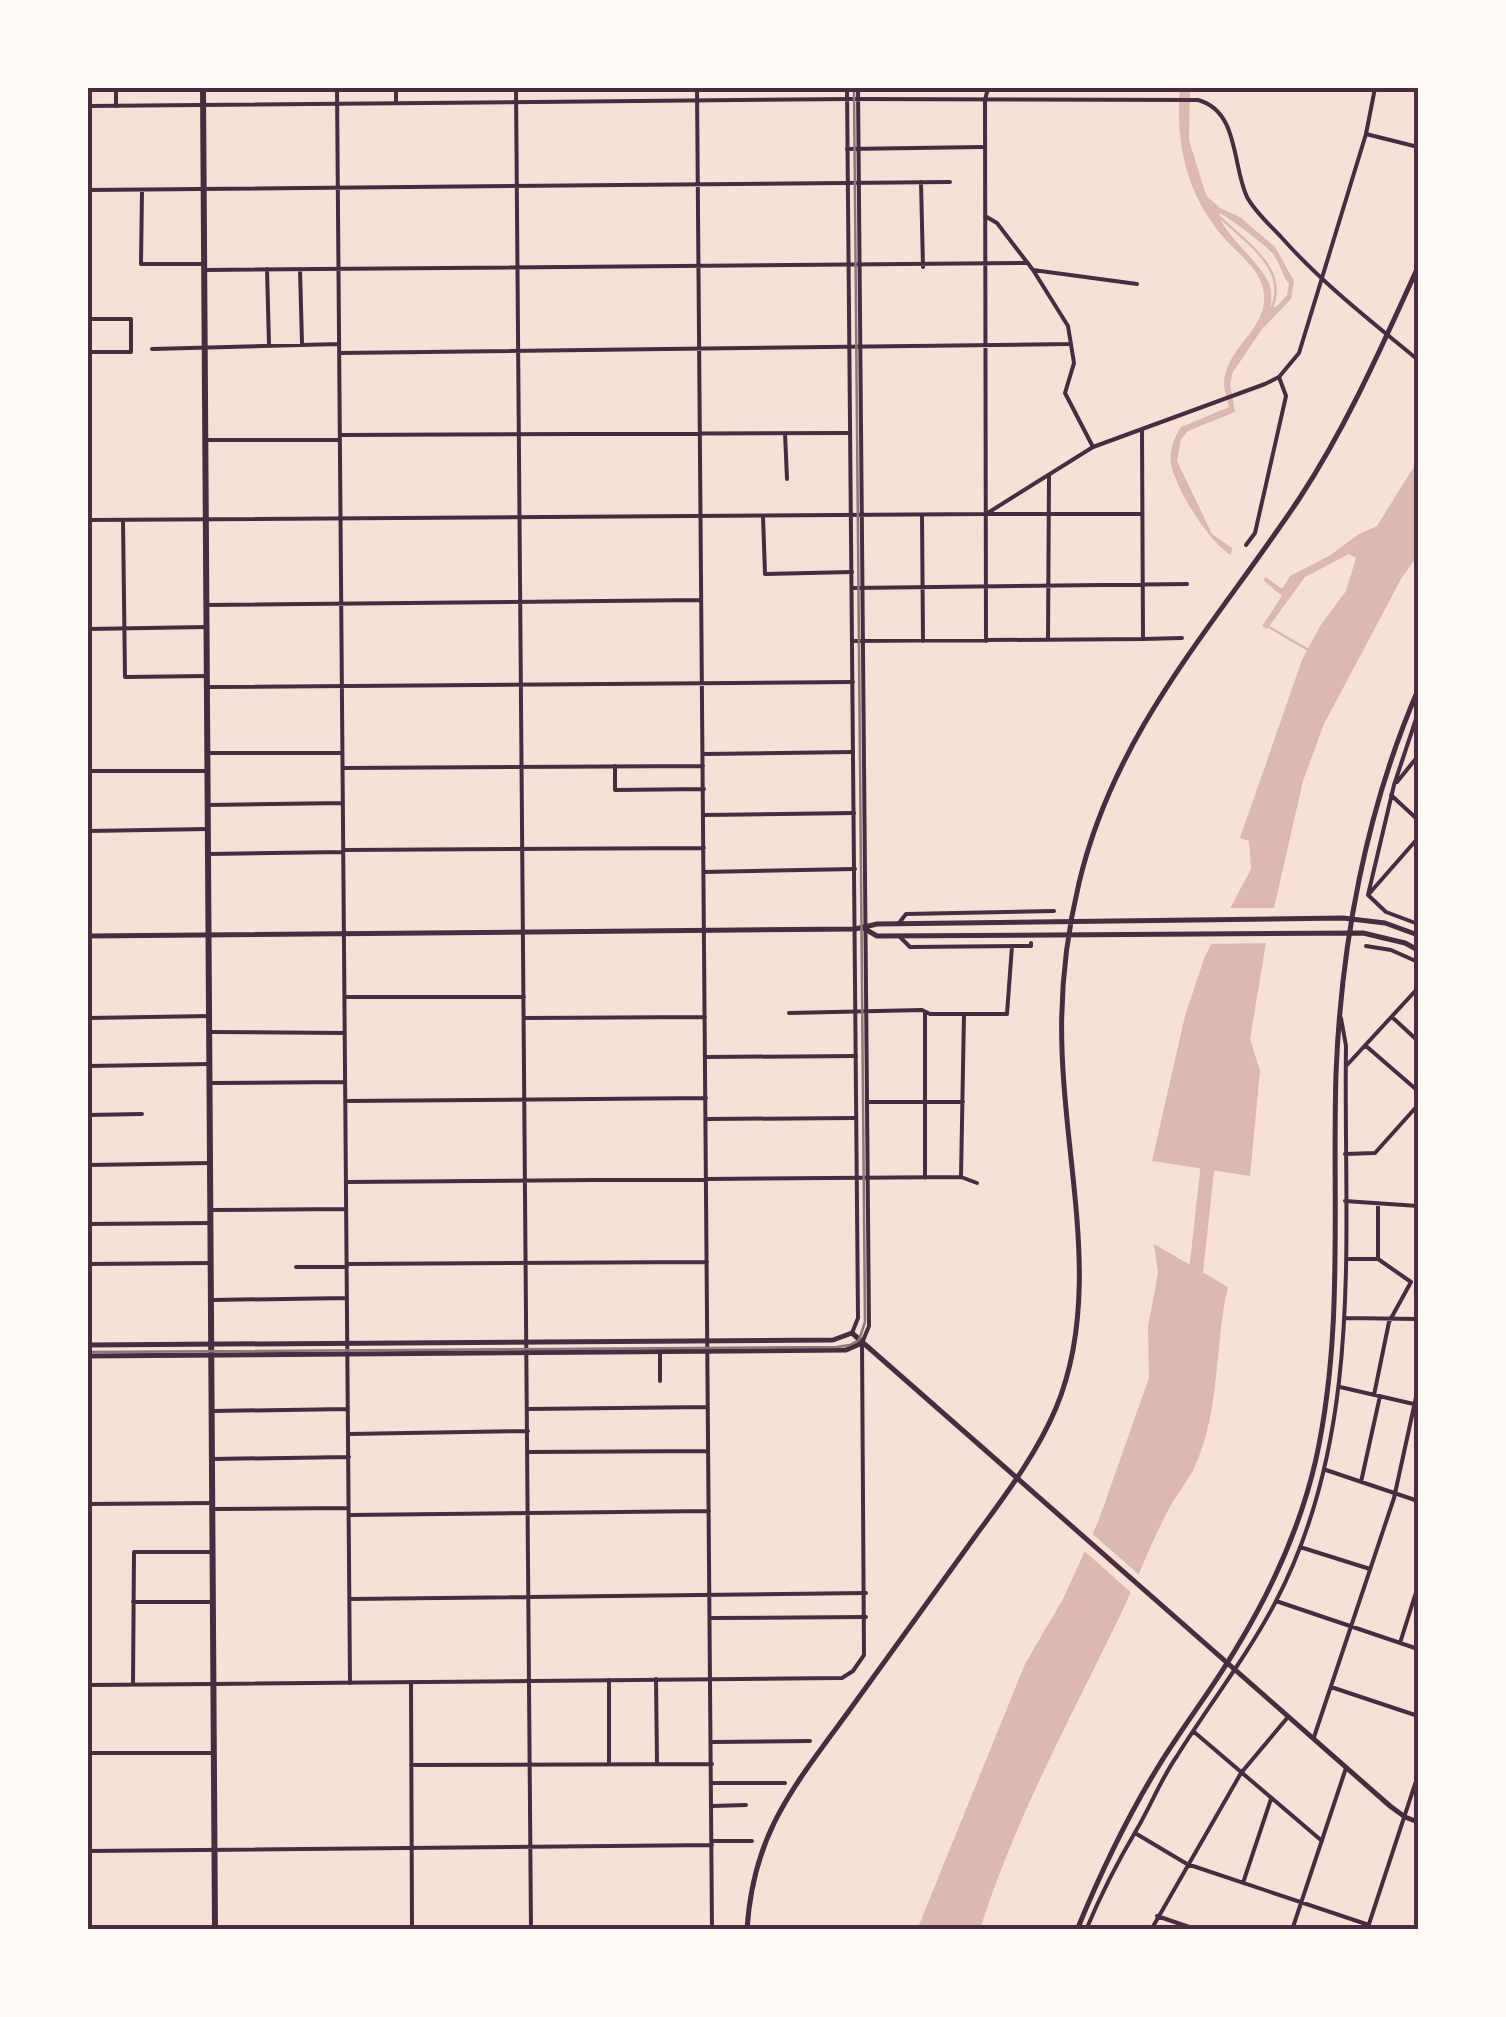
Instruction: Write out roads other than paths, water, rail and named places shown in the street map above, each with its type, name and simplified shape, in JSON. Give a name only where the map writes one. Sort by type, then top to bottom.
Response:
[{"type":"highway","points":[[203,88],[214,1930]]},
{"type":"main road","points":[[747,1930],[758,1856],[788,1793],[1020,1481],[1059,1401],[1076,1328],[1079,1274],[1062,1050],[1062,996],[1071,921],[1095,829],[1143,722],[1208,622],[1301,496],[1341,429],[1418,268]]},
{"type":"main road","points":[[1076,1930],[1134,1807],[1256,1614],[1290,1541],[1310,1482],[1333,1355],[1340,1014],[1350,932],[1369,837],[1388,770],[1418,690]]},
{"type":"main road","points":[[88,936],[865,929],[899,923],[1343,918],[1386,923],[1418,935]]},
{"type":"main road","points":[[865,929],[877,936],[1350,932],[1378,934],[1418,950]]},
{"type":"main road","points":[[88,1345],[833,1340],[852,1333],[1313,1740],[1404,1817],[1418,1822]]},
{"type":"main road","points":[[88,1356],[846,1350],[862,1343]]},
{"type":"street","points":[[116,88],[116,106]]},
{"type":"street","points":[[337,88],[350,1683]]},
{"type":"street","points":[[396,88],[396,103]]},
{"type":"street","points":[[516,88],[531,1929],[712,1928],[697,88]]},
{"type":"street","points":[[847,88],[858,1318],[852,1333]]},
{"type":"street","points":[[88,1685],[846,1676],[864,1655],[862,1343],[870,1326],[858,88]]},
{"type":"street","points":[[986,641],[984,100],[988,88]]},
{"type":"street","points":[[986,514],[1093,447],[1279,377],[1298,353],[1366,134],[1375,88]]},
{"type":"street","points":[[88,106],[847,100],[1206,102],[1223,118],[1249,200],[1321,281],[1418,360]]},
{"type":"street","points":[[1366,134],[1418,147]]},
{"type":"street","points":[[847,149],[985,147]]},
{"type":"street","points":[[921,182],[923,266]]},
{"type":"street","points":[[88,190],[950,182]]},
{"type":"street","points":[[142,190],[142,264],[267,269],[518,269],[1028,263]]},
{"type":"street","points":[[985,216],[997,223],[1034,270],[1068,326],[1074,363],[1065,392],[1093,447]]},
{"type":"street","points":[[267,269],[269,346]]},
{"type":"street","points":[[300,269],[302,345]]},
{"type":"street","points":[[1034,270],[1136,284]]},
{"type":"street","points":[[88,319],[131,319],[131,352],[88,352]]},
{"type":"street","points":[[152,349],[339,344]]},
{"type":"street","points":[[339,353],[1069,344]]},
{"type":"street","points":[[1246,545],[1255,534],[1286,396],[1279,377]]},
{"type":"street","points":[[1142,429],[1143,640]]},
{"type":"street","points":[[785,433],[786,479]]},
{"type":"street","points":[[205,440],[852,433]]},
{"type":"street","points":[[1048,640],[1049,475]]},
{"type":"street","points":[[88,520],[1142,514]]},
{"type":"street","points":[[922,515],[923,642]]},
{"type":"street","points":[[763,516],[765,574],[852,572]]},
{"type":"street","points":[[123,520],[125,677],[208,676]]},
{"type":"street","points":[[852,588],[1187,584]]},
{"type":"street","points":[[206,605],[702,600]]},
{"type":"street","points":[[88,629],[206,628]]},
{"type":"street","points":[[853,641],[1182,638]]},
{"type":"street","points":[[208,687],[853,682]]},
{"type":"street","points":[[1368,894],[1391,795],[1418,713]]},
{"type":"street","points":[[704,754],[853,752]]},
{"type":"street","points":[[208,753],[342,753]]},
{"type":"street","points":[[1394,785],[1418,756]]},
{"type":"street","points":[[615,766],[614,790],[704,789]]},
{"type":"street","points":[[343,768],[704,766]]},
{"type":"street","points":[[88,771],[208,771]]},
{"type":"street","points":[[1391,795],[1418,820]]},
{"type":"street","points":[[208,805],[343,803]]},
{"type":"street","points":[[704,815],[854,812]]},
{"type":"street","points":[[88,831],[208,830]]},
{"type":"street","points":[[1368,894],[1418,838]]},
{"type":"street","points":[[208,854],[704,848]]},
{"type":"street","points":[[704,872],[855,870]]},
{"type":"street","points":[[1368,894],[1386,914],[1418,924]]},
{"type":"street","points":[[899,923],[906,914],[1054,911]]},
{"type":"street","points":[[899,935],[910,948],[1031,946],[1031,942]]},
{"type":"street","points":[[1366,946],[1378,944],[1418,962]]},
{"type":"street","points":[[788,1012],[1007,1014],[1012,946]]},
{"type":"street","points":[[1345,1066],[1418,988]]},
{"type":"street","points":[[344,997],[524,997]]},
{"type":"street","points":[[924,1178],[926,1012]]},
{"type":"street","points":[[960,1177],[964,1014]]},
{"type":"street","points":[[1086,1930],[1110,1874],[1153,1794],[1276,1601],[1300,1547],[1326,1470],[1340,1388],[1345,1318],[1345,1066],[1340,1014]]},
{"type":"street","points":[[88,1018],[210,1016]]},
{"type":"street","points":[[524,1018],[706,1017]]},
{"type":"street","points":[[1392,1017],[1418,1041]]},
{"type":"street","points":[[210,1032],[345,1032]]},
{"type":"street","points":[[1366,1046],[1418,1091]]},
{"type":"street","points":[[706,1058],[856,1056]]},
{"type":"street","points":[[88,1066],[210,1064]]},
{"type":"street","points":[[210,1083],[345,1082]]},
{"type":"street","points":[[346,1101],[706,1098]]},
{"type":"street","points":[[867,1102],[964,1102]]},
{"type":"street","points":[[1345,1154],[1374,1153],[1418,1105]]},
{"type":"street","points":[[88,1115],[142,1114]]},
{"type":"street","points":[[707,1119],[856,1118]]},
{"type":"street","points":[[88,1165],[210,1163]]},
{"type":"street","points":[[346,1182],[960,1177],[977,1182]]},
{"type":"street","points":[[1345,1201],[1418,1206]]},
{"type":"street","points":[[1378,1203],[1378,1259]]},
{"type":"street","points":[[211,1210],[346,1210]]},
{"type":"street","points":[[88,1224],[211,1223]]},
{"type":"street","points":[[1346,1259],[1378,1259],[1411,1282],[1390,1319],[1361,1482]]},
{"type":"street","points":[[296,1267],[707,1262]]},
{"type":"street","points":[[88,1264],[211,1263]]},
{"type":"street","points":[[211,1300],[347,1298]]},
{"type":"street","points":[[1345,1318],[1418,1319]]},
{"type":"street","points":[[660,1352],[660,1381]]},
{"type":"street","points":[[1340,1388],[1417,1404]]},
{"type":"street","points":[[1313,1740],[1396,1493],[1418,1388]]},
{"type":"street","points":[[528,1409],[710,1407]]},
{"type":"street","points":[[212,1411],[348,1409]]},
{"type":"street","points":[[348,1434],[528,1431]]},
{"type":"street","points":[[528,1452],[710,1451]]},
{"type":"street","points":[[212,1459],[348,1458]]},
{"type":"street","points":[[1326,1470],[1418,1501]]},
{"type":"street","points":[[88,1504],[349,1512],[711,1511]]},
{"type":"street","points":[[1300,1547],[1370,1570]]},
{"type":"street","points":[[133,1684],[134,1552],[213,1552]]},
{"type":"street","points":[[1400,1643],[1418,1586]]},
{"type":"street","points":[[350,1599],[866,1593]]},
{"type":"street","points":[[1276,1601],[1418,1649]]},
{"type":"street","points":[[133,1602],[213,1602]]},
{"type":"street","points":[[710,1618],[866,1617]]},
{"type":"street","points":[[609,1680],[609,1764]]},
{"type":"street","points":[[656,1680],[657,1763]]},
{"type":"street","points":[[411,1682],[412,1930]]},
{"type":"street","points":[[1331,1687],[1418,1716]]},
{"type":"street","points":[[1151,1930],[1241,1773],[1288,1717]]},
{"type":"street","points":[[1193,1731],[1322,1841]]},
{"type":"street","points":[[712,1742],[810,1742]]},
{"type":"street","points":[[88,1753],[214,1753]]},
{"type":"street","points":[[411,1766],[712,1764]]},
{"type":"street","points":[[1292,1930],[1346,1768]]},
{"type":"street","points":[[1134,1833],[1188,1864],[1368,1927],[1418,1775]]},
{"type":"street","points":[[712,1783],[785,1783]]},
{"type":"street","points":[[1243,1883],[1271,1799]]},
{"type":"street","points":[[712,1806],[746,1806]]},
{"type":"street","points":[[88,1851],[412,1850],[752,1841]]},
{"type":"street","points":[[1157,1916],[1198,1930]]},
{"type":"waterway","points":[[1216,213],[1269,268],[1275,295],[1271,310]]},
{"type":"waterway","points":[[1269,627],[1310,651]]},
{"type":"waterway","points":[[1195,1281],[1209,1153]]},
{"type":"tram line","points":[[88,1352],[836,1347],[859,1340],[865,1322],[854,88]]}]
